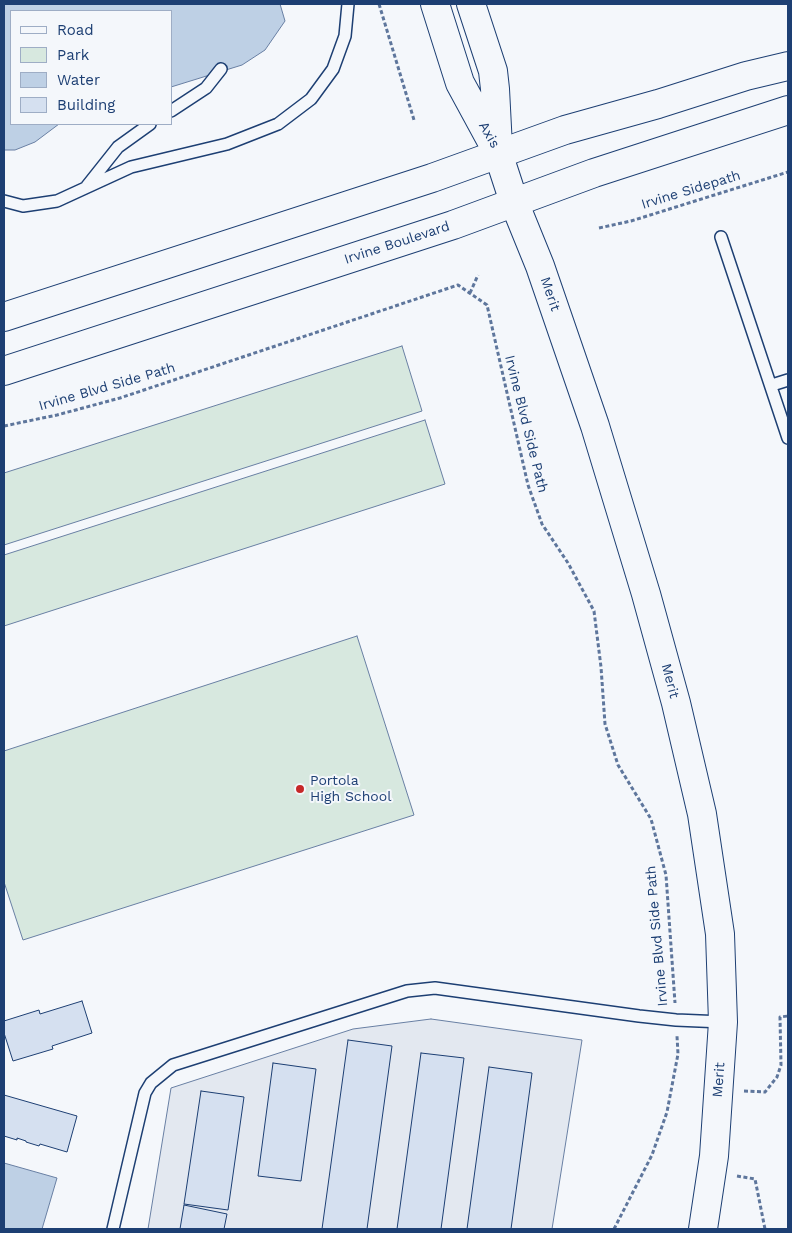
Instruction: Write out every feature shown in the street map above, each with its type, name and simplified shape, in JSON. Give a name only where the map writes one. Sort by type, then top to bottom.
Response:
[{"type":"main road","name":"Axis","points":[[435,4],[460,83],[498,153]]},
{"type":"main road","name":"Axis","points":[[471,4],[493,70],[498,153]]},
{"type":"main road","points":[[4,317],[432,178],[565,130],[658,104],[746,76],[788,66]]},
{"type":"main road","name":"Irvine Boulevard","points":[[4,371],[453,225],[604,170],[788,110]]},
{"type":"main road","name":"Merit","points":[[498,153],[514,202],[540,266],[595,426],[646,594],[676,704],[702,814],[720,934],[723,1022],[712,1173],[703,1229]]},
{"type":"lane","points":[[4,201],[23,206],[57,201],[131,167],[227,144],[278,124],[311,100],[333,69],[345,36],[348,4]]},
{"type":"lane","points":[[172,110],[206,88],[221,69]]},
{"type":"lane","points":[[86,188],[118,147],[149,125]]},
{"type":"lane","points":[[722,237],[788,438]]},
{"type":"lane","points":[[772,385],[788,380]]},
{"type":"lane","points":[[114,1229],[145,1093],[151,1082],[173,1065],[407,991],[435,988],[676,1020],[723,1022]]},
{"type":"path","points":[[379,4],[414,120]]},
{"type":"path","name":"Irvine Sidepath","points":[[599,228],[631,221],[788,172]]},
{"type":"path","points":[[470,293],[478,275]]},
{"type":"path","name":"Irvine Blvd Side Path","points":[[4,426],[57,415],[120,398],[458,285],[487,305],[528,486],[542,524],[568,563],[594,611],[602,667],[605,724],[618,765],[651,819],[666,875],[670,959],[678,1054],[667,1112],[652,1155],[614,1229]]},
{"type":"path","points":[[719,1090],[765,1092],[777,1077],[781,1065],[780,1017],[788,1016]]},
{"type":"path","points":[[712,1173],[755,1179],[766,1229]]},
{"type":"green space","points":[[402,346],[422,411],[4,545],[4,473]]},
{"type":"green space","points":[[425,420],[445,484],[4,626],[4,555]]},
{"type":"green space","points":[[357,636],[414,815],[23,940],[4,882],[4,751]]},
{"type":"shaded area","points":[[431,1019],[582,1040],[552,1229],[148,1229],[171,1088],[353,1029]]},
{"type":"water","points":[[4,4],[280,4],[285,21],[265,50],[242,65],[172,87],[172,10],[10,10],[10,125],[58,125],[35,142],[15,150],[4,150]]},
{"type":"water","points":[[4,1163],[57,1178],[42,1229],[4,1229]]},
{"type":"building","points":[[82,1001],[92,1033],[52,1046],[53,1049],[13,1061],[4,1033],[4,1021],[39,1010],[40,1014]]},
{"type":"building","points":[[348,1040],[392,1046],[367,1229],[322,1229]]},
{"type":"building","points":[[421,1053],[464,1058],[441,1229],[397,1229]]},
{"type":"building","points":[[273,1063],[316,1069],[301,1181],[258,1176]]},
{"type":"building","points":[[489,1067],[532,1073],[511,1229],[467,1229]]},
{"type":"building","points":[[201,1091],[244,1097],[228,1210],[184,1204]]},
{"type":"building","points":[[4,1095],[77,1116],[67,1152],[4,1136]]},
{"type":"building","points":[[184,1205],[227,1214],[224,1229],[180,1229]]},
{"type":"place","name":"Portola High School","points":[[300,789]]}]
